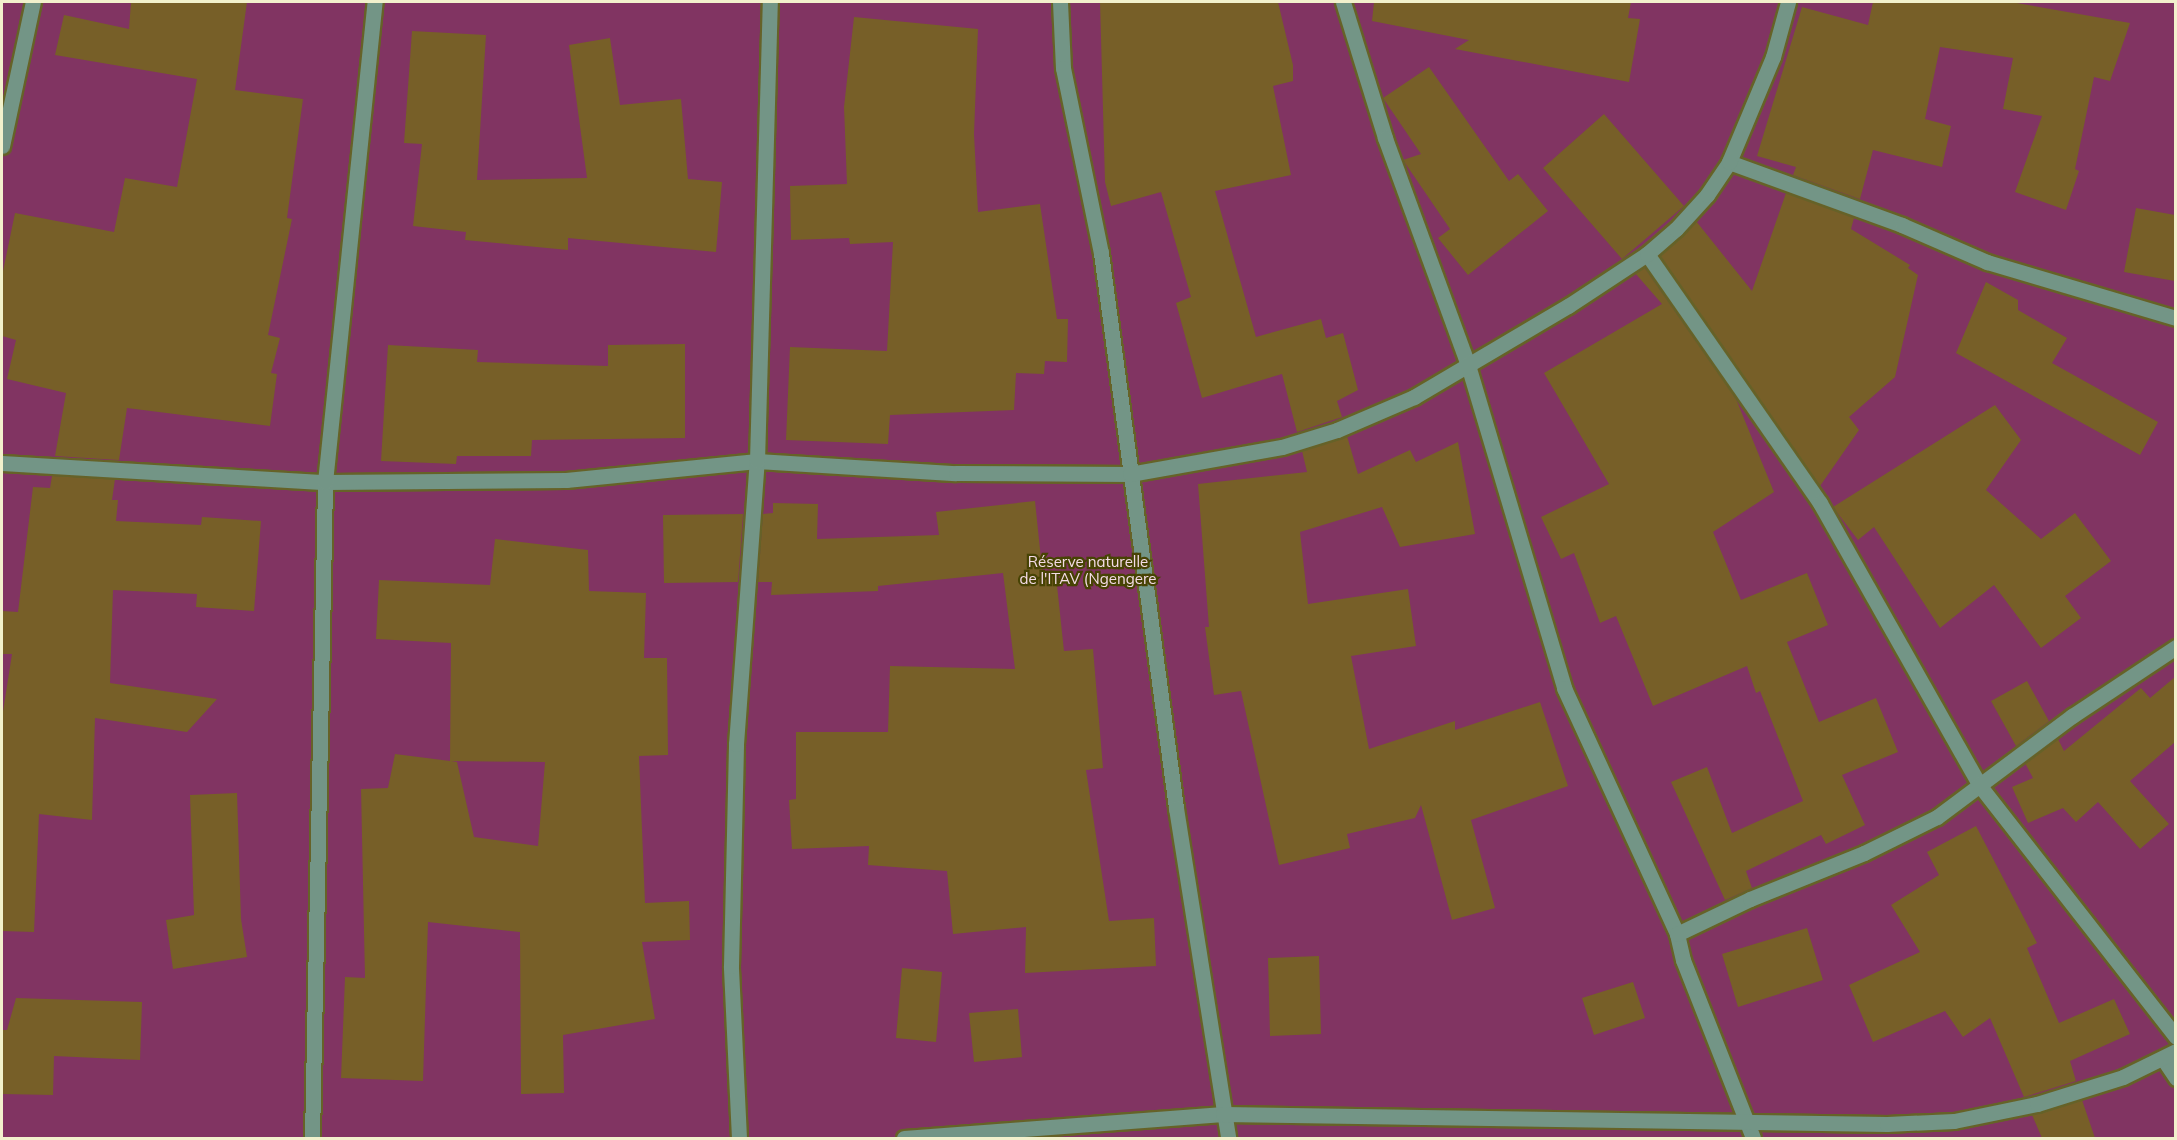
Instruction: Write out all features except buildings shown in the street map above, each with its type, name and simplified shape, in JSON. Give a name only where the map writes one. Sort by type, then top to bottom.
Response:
[{"type":"street","points":[[2,146],[33,2]]},
{"type":"street","points":[[312,1138],[325,482],[375,2]]},
{"type":"street","points":[[739,1138],[731,966],[736,744],[757,461],[770,2]]},
{"type":"street","points":[[1060,2],[1063,68],[1101,253],[1130,474],[1228,1138]]},
{"type":"street","points":[[1343,2],[1385,138],[1468,365],[1564,688],[1677,934],[1683,960],[1753,1138]]},
{"type":"street","points":[[2,463],[325,482],[566,480],[757,461],[956,473],[1130,474],[1282,447],[1337,430],[1414,397],[1647,254],[1707,195],[1729,162],[1773,57],[1788,2]]},
{"type":"street","points":[[1729,162],[1902,225],[1987,262],[2175,318]]},
{"type":"street","points":[[1647,254],[1820,503],[1980,786],[2175,1037]]},
{"type":"street","points":[[1677,934],[1750,899],[1864,854],[1937,817],[2072,716],[2175,647]]},
{"type":"street","points":[[904,1138],[1223,1114],[1887,1124],[1954,1121],[2037,1104],[2123,1077],[2170,1055],[2175,1078]]},
{"type":"green space","name":"Réserve naturelle de l'ITAV (Ngengere","points":[[2,2],[2175,2],[2175,1138],[2,1138]]}]
